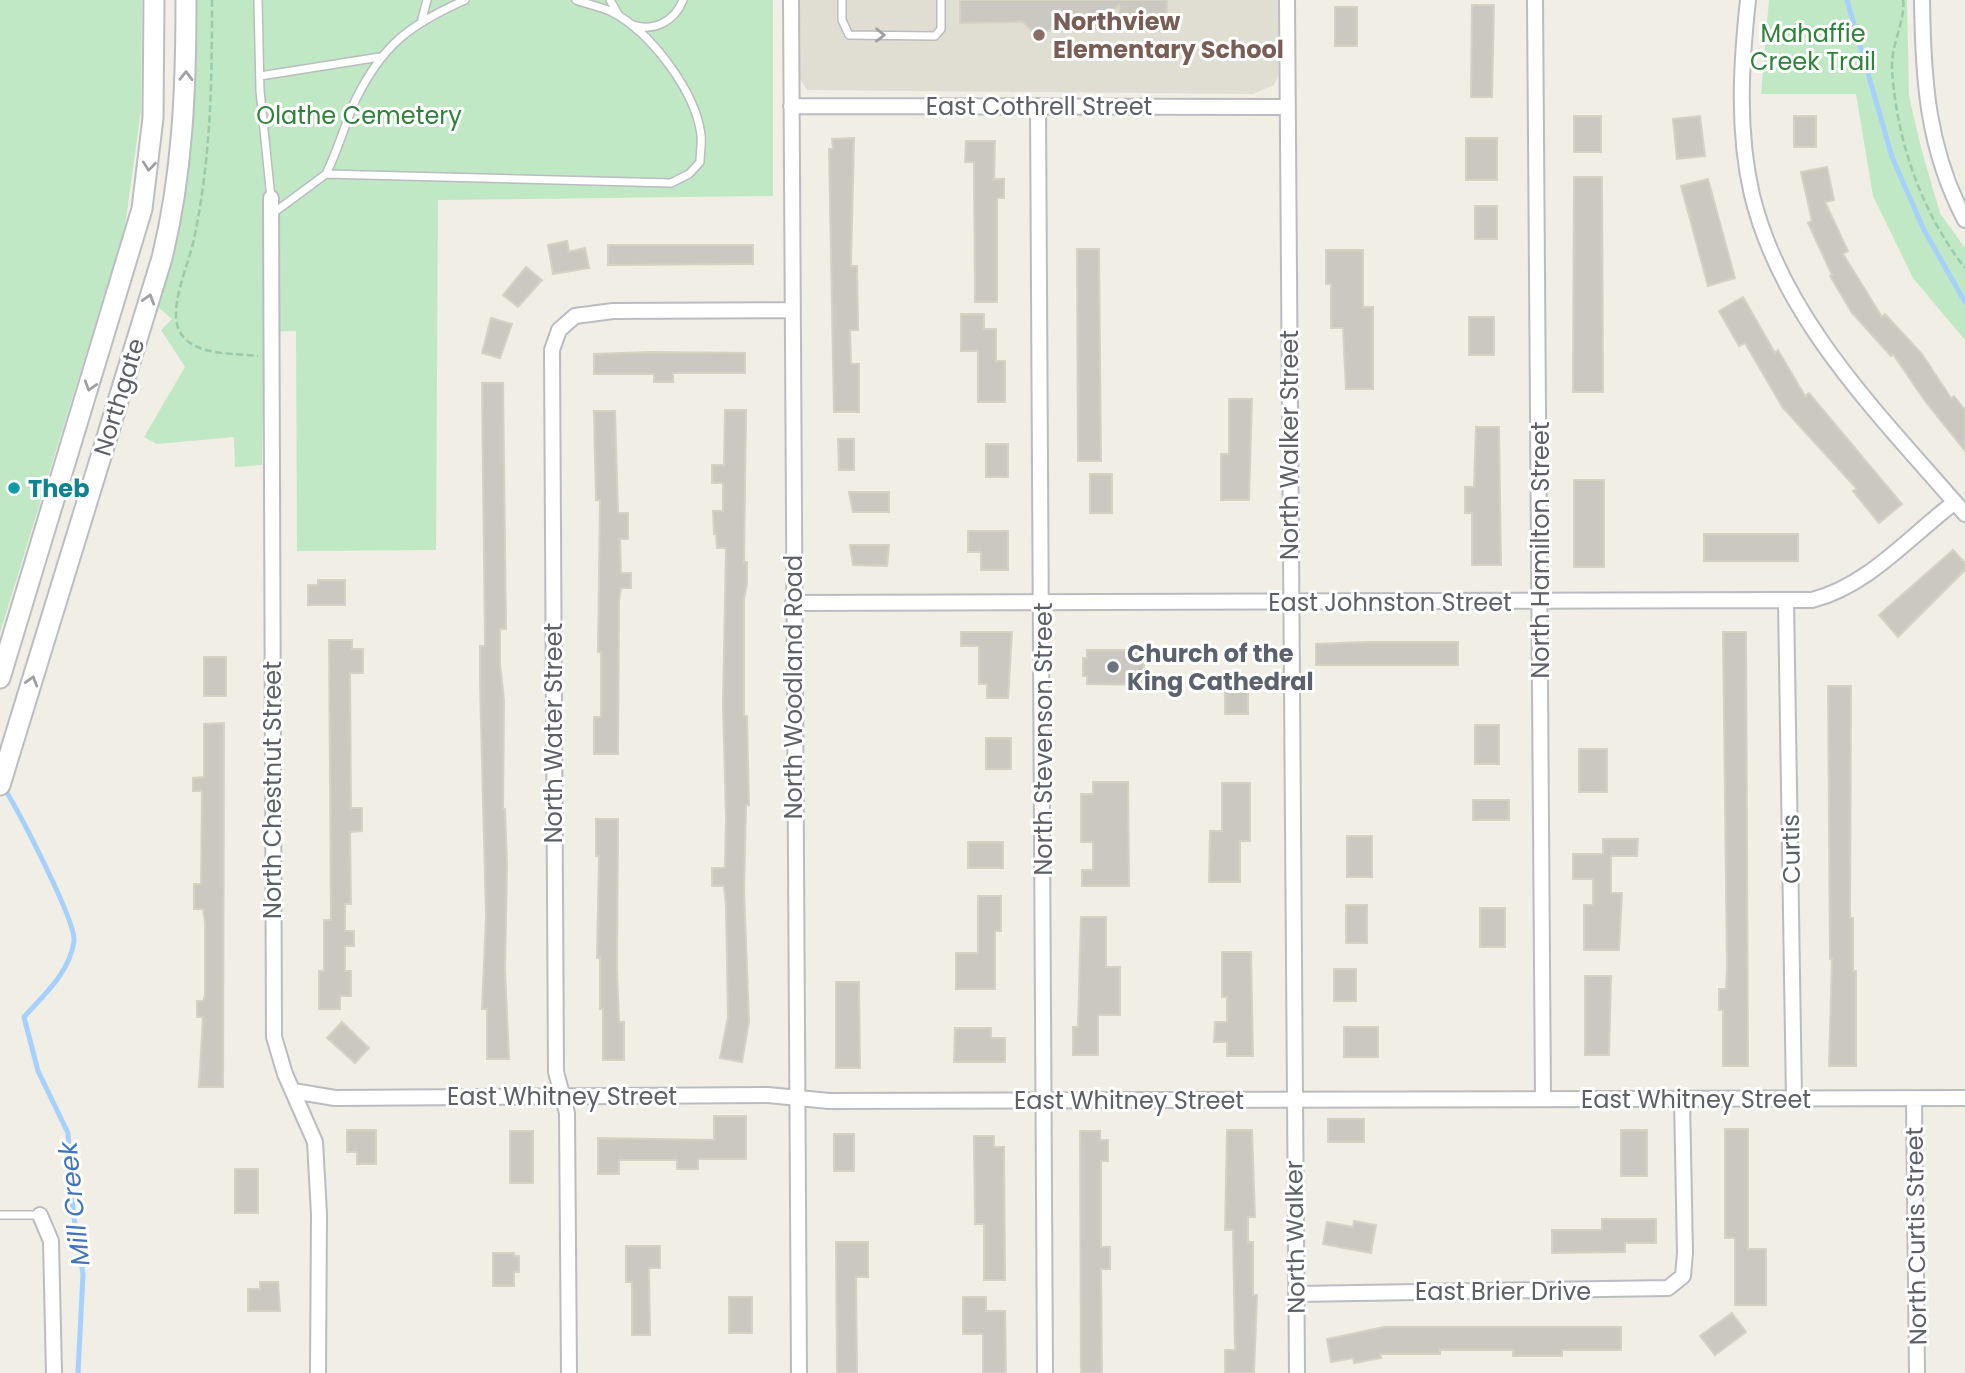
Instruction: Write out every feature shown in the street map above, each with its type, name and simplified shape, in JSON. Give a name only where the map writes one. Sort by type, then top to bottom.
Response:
[{"type":"main road","name":"Northgate","points":[[0,678],[142,209],[153,118],[154,0]]},
{"type":"main road","name":"Northgate","points":[[0,785],[173,215],[184,118],[186,0]]},
{"type":"street","name":"North Woodland Road","points":[[791,0],[799,1373]]},
{"type":"street","name":"North Walker Street","points":[[1287,0],[1294,1100]]},
{"type":"street","name":"North Hamilton Street","points":[[1535,0],[1543,1099]]},
{"type":"street","points":[[1748,0],[1741,94],[1745,154],[1752,195],[1784,282],[1820,340],[1965,514]]},
{"type":"street","points":[[1922,0],[1927,109],[1934,142],[1965,220]]},
{"type":"street","name":"East Cothrell Street","points":[[791,106],[1286,107]]},
{"type":"street","name":"North Stevenson Street","points":[[1038,106],[1045,1373]]},
{"type":"street","name":"North Chestnut Street","points":[[271,198],[272,994],[278,1056],[315,1142],[319,1214],[318,1373]]},
{"type":"street","name":"North Water Street","points":[[569,1373],[568,1143],[556,1072],[552,350],[559,330],[575,316],[613,311],[791,310]]},
{"type":"street","name":"East Johnston Street","points":[[793,603],[1812,600],[1842,590],[1866,575],[1955,502]]},
{"type":"street","name":"Curtis","points":[[1786,601],[1794,1098]]},
{"type":"street","name":"East Whitney Street","points":[[293,1091],[335,1098],[768,1095],[829,1101],[1965,1098]]},
{"type":"street","name":"East Brier Drive","points":[[1296,1294],[1668,1288],[1683,1276],[1685,1253],[1682,1099]]},
{"type":"street","name":"North Curtis Street","points":[[1914,1099],[1917,1373]]},
{"type":"street","name":"North Walker","points":[[1294,1100],[1297,1373]]},
{"type":"street","points":[[40,1215],[51,1241],[54,1373]]},
{"type":"lane","points":[[258,0],[260,76],[271,198]]},
{"type":"lane","points":[[422,19],[427,0]]},
{"type":"lane","points":[[271,215],[326,174],[341,145],[355,100],[380,57],[422,19],[465,0]]},
{"type":"lane","points":[[326,174],[671,183],[689,174],[700,162],[701,135],[689,98],[665,60],[612,12],[576,0]]},
{"type":"lane","points":[[610,0],[624,21],[648,28],[671,17],[683,0]]},
{"type":"lane","points":[[842,0],[842,20],[849,35],[935,36],[941,29],[941,0]]},
{"type":"lane","points":[[260,76],[380,57]]},
{"type":"lane","points":[[0,1215],[40,1215]]},
{"type":"path","points":[[212,0],[212,125],[196,232],[175,311],[177,329],[186,341],[205,350],[272,358]]},
{"type":"path","points":[[1903,0],[1904,12],[1897,28],[1893,58],[1899,117],[1916,182],[1933,221],[1965,268]]},
{"type":"shaded area","name":"Northview Elementary School","points":[[799,0],[1278,0],[1278,76],[1274,85],[1253,94],[807,90],[800,79],[799,70]]},
{"type":"green space","points":[[0,0],[142,0],[141,110],[125,227],[0,633]]},
{"type":"green space","name":"Olathe Cemetery","points":[[194,0],[773,0],[773,196],[438,200],[436,550],[297,551],[296,331],[264,332],[262,465],[235,467],[234,437],[157,444],[144,437],[185,367],[161,330],[172,319],[157,306],[177,229],[188,154]]},
{"type":"green space","name":"Mahaffie Creek Trail","points":[[1769,0],[1907,0],[1909,96],[1921,148],[1940,213],[1965,248],[1965,340],[1913,278],[1873,196],[1856,94],[1761,94]]},
{"type":"building","points":[[960,0],[1167,0],[1167,30],[1120,31],[1119,5],[1092,31],[1032,31],[1023,22],[960,23]]},
{"type":"building","points":[[1472,5],[1494,5],[1492,97],[1471,97]]},
{"type":"building","points":[[1335,7],[1357,7],[1357,46],[1335,46]]},
{"type":"building","points":[[1574,116],[1601,116],[1601,152],[1574,152]]},
{"type":"building","points":[[1700,116],[1705,156],[1677,159],[1673,119]]},
{"type":"building","points":[[1794,116],[1816,116],[1816,147],[1794,147]]},
{"type":"building","points":[[854,138],[851,266],[857,266],[858,330],[850,330],[851,364],[859,364],[859,412],[834,412],[829,149],[833,149],[832,139]]},
{"type":"building","points":[[1466,138],[1497,138],[1497,180],[1466,180]]},
{"type":"building","points":[[966,141],[995,141],[994,179],[1004,179],[1004,198],[997,198],[997,302],[975,302],[974,162],[965,162]]},
{"type":"building","points":[[1827,167],[1834,200],[1825,202],[1848,251],[1843,254],[1882,317],[1885,314],[1922,354],[1951,398],[1954,396],[1965,410],[1965,451],[1925,401],[1893,354],[1891,356],[1852,313],[1830,276],[1832,275],[1808,223],[1812,221],[1801,172]]},
{"type":"building","points":[[1574,177],[1602,177],[1603,392],[1573,392]]},
{"type":"building","points":[[1708,179],[1735,278],[1708,286],[1681,186]]},
{"type":"building","points":[[1475,206],[1497,206],[1497,239],[1475,239]]},
{"type":"building","points":[[567,241],[569,252],[585,248],[589,268],[553,274],[548,245]]},
{"type":"building","points":[[608,245],[753,245],[753,264],[608,265]]},
{"type":"building","points":[[1077,249],[1099,249],[1101,461],[1078,461]]},
{"type":"building","points":[[1326,250],[1363,250],[1363,307],[1373,307],[1373,389],[1346,389],[1343,328],[1331,328],[1331,284],[1326,284]]},
{"type":"building","points":[[526,267],[542,280],[518,307],[503,295]]},
{"type":"building","points":[[1743,297],[1775,353],[1778,350],[1805,396],[1809,393],[1902,504],[1879,523],[1853,491],[1857,489],[1783,408],[1745,343],[1739,346],[1719,311]]},
{"type":"building","points":[[961,314],[984,314],[984,329],[996,329],[996,361],[1005,361],[1005,402],[978,402],[978,351],[961,351]]},
{"type":"building","points":[[1469,317],[1494,317],[1494,355],[1469,355]]},
{"type":"building","points":[[491,318],[512,324],[500,358],[482,353]]},
{"type":"building","points":[[745,353],[745,373],[673,373],[673,382],[654,382],[654,374],[594,374],[594,354]]},
{"type":"building","points":[[482,383],[503,383],[506,629],[500,629],[500,664],[504,700],[503,809],[507,865],[505,971],[509,1059],[487,1059],[487,1009],[482,1009],[486,917],[480,683],[480,646],[485,646]]},
{"type":"building","points":[[1229,399],[1252,399],[1249,500],[1221,500],[1221,454],[1229,454]]},
{"type":"building","points":[[725,410],[746,410],[744,562],[747,562],[747,584],[744,599],[744,716],[747,716],[749,805],[746,805],[744,890],[749,1021],[742,1062],[720,1058],[728,1017],[726,906],[724,886],[712,886],[712,868],[725,868],[723,703],[726,548],[717,548],[714,534],[713,511],[723,511],[723,483],[712,483],[712,465],[724,465]]},
{"type":"building","points":[[594,411],[615,411],[618,513],[628,513],[628,539],[620,539],[621,573],[631,573],[631,588],[621,588],[619,601],[618,754],[594,754],[594,717],[601,717],[601,652],[598,652],[600,500],[596,500]]},
{"type":"building","points":[[1476,427],[1499,427],[1501,565],[1472,565],[1472,513],[1465,513],[1465,487],[1474,487]]},
{"type":"building","points":[[838,439],[854,439],[854,470],[839,470]]},
{"type":"building","points":[[986,444],[1008,444],[1008,477],[986,477]]},
{"type":"building","points":[[1090,474],[1112,474],[1112,513],[1090,513]]},
{"type":"building","points":[[1574,480],[1604,480],[1604,567],[1574,567]]},
{"type":"building","points":[[849,492],[889,492],[889,512],[853,512]]},
{"type":"building","points":[[968,531],[1008,531],[1008,570],[981,570],[981,552],[968,552]]},
{"type":"building","points":[[1704,534],[1798,534],[1798,561],[1704,561]]},
{"type":"building","points":[[850,545],[889,545],[887,566],[853,565]]},
{"type":"building","points":[[1953,550],[1965,563],[1965,570],[1898,637],[1879,615]]},
{"type":"building","points":[[318,580],[345,580],[345,605],[308,605],[308,585],[318,585]]},
{"type":"building","points":[[961,632],[1012,632],[1008,698],[987,698],[987,684],[979,684],[979,646],[961,646]]},
{"type":"building","points":[[1723,632],[1746,632],[1748,1066],[1723,1066],[1723,1010],[1719,1010],[1719,989],[1726,989],[1727,969]]},
{"type":"building","points":[[329,640],[352,640],[352,649],[363,649],[363,673],[350,673],[351,808],[362,808],[362,831],[350,832],[351,904],[345,904],[345,931],[354,931],[354,946],[345,946],[345,971],[351,971],[351,996],[340,996],[340,1009],[319,1009],[319,971],[324,971],[324,920],[331,920]]},
{"type":"building","points":[[1458,642],[1458,665],[1316,665],[1316,644]]},
{"type":"building","name":"Church of the King Cathedral","points":[[1087,650],[1144,650],[1144,685],[1087,684],[1087,676],[1083,676],[1083,658],[1087,658]]},
{"type":"building","points":[[204,657],[226,657],[226,696],[204,696]]},
{"type":"building","points":[[1225,680],[1248,680],[1248,714],[1225,714]]},
{"type":"building","points":[[1828,686],[1851,686],[1850,918],[1853,918],[1853,971],[1856,971],[1856,1066],[1829,1066],[1832,959]]},
{"type":"building","points":[[224,723],[223,1087],[199,1087],[203,1017],[197,1017],[197,1001],[203,1001],[205,995],[205,922],[203,909],[194,909],[194,884],[201,884],[202,791],[193,791],[193,778],[204,777],[204,724]]},
{"type":"building","points":[[1475,725],[1499,725],[1499,764],[1475,764]]},
{"type":"building","points":[[986,738],[1011,738],[1011,769],[986,769]]},
{"type":"building","points":[[1579,749],[1607,749],[1607,792],[1579,792]]},
{"type":"building","points":[[1093,782],[1128,782],[1129,886],[1082,886],[1082,870],[1093,870],[1093,842],[1081,842],[1081,794],[1093,794]]},
{"type":"building","points":[[1222,783],[1250,783],[1250,841],[1240,841],[1240,882],[1209,882],[1210,831],[1222,831]]},
{"type":"building","points":[[1473,800],[1509,800],[1509,820],[1473,820]]},
{"type":"building","points":[[596,819],[618,819],[617,971],[619,1022],[624,1022],[624,1060],[603,1060],[600,958],[597,958],[599,856],[596,856]]},
{"type":"building","points":[[1347,836],[1372,836],[1372,877],[1347,877]]},
{"type":"building","points":[[1603,839],[1638,839],[1637,856],[1611,856],[1611,893],[1622,893],[1619,950],[1584,950],[1584,905],[1593,905],[1593,879],[1573,879],[1573,854],[1603,854]]},
{"type":"building","points":[[968,842],[1003,842],[1003,868],[968,868]]},
{"type":"building","points":[[978,896],[1001,896],[1001,931],[995,931],[995,989],[956,989],[956,953],[978,953]]},
{"type":"building","points":[[1346,905],[1367,905],[1367,943],[1346,943]]},
{"type":"building","points":[[1480,908],[1505,908],[1505,947],[1480,947]]},
{"type":"building","points":[[1081,917],[1106,917],[1106,967],[1120,967],[1120,1015],[1098,1015],[1098,1055],[1073,1055],[1073,1027],[1078,1027]]},
{"type":"building","points":[[1222,952],[1251,952],[1253,1056],[1227,1056],[1227,1042],[1214,1042],[1215,1022],[1227,1022],[1227,997],[1222,997]]},
{"type":"building","points":[[1334,969],[1356,969],[1356,1001],[1334,1001]]},
{"type":"building","points":[[1585,976],[1611,976],[1609,1055],[1585,1055]]},
{"type":"building","points":[[836,982],[859,982],[860,1068],[836,1068]]},
{"type":"building","points":[[342,1022],[369,1048],[355,1063],[327,1038]]},
{"type":"building","points":[[1344,1027],[1378,1027],[1378,1057],[1344,1057]]},
{"type":"building","points":[[955,1028],[991,1028],[991,1038],[1005,1038],[1005,1062],[954,1062]]},
{"type":"building","points":[[714,1116],[746,1116],[746,1159],[698,1159],[698,1169],[677,1169],[677,1160],[619,1160],[619,1174],[598,1174],[598,1138],[714,1140]]},
{"type":"building","points":[[1328,1119],[1364,1119],[1364,1142],[1328,1142]]},
{"type":"building","points":[[1725,1129],[1748,1129],[1748,1249],[1766,1249],[1766,1305],[1735,1305],[1735,1238],[1725,1238]]},
{"type":"building","points":[[347,1130],[376,1130],[376,1164],[357,1164],[357,1152],[347,1152]]},
{"type":"building","points":[[1227,1130],[1252,1130],[1255,1217],[1248,1217],[1248,1242],[1253,1242],[1253,1295],[1257,1295],[1254,1373],[1225,1373],[1225,1350],[1235,1350],[1233,1230],[1225,1230]]},
{"type":"building","points":[[1621,1130],[1647,1130],[1647,1176],[1621,1176]]},
{"type":"building","points":[[510,1131],[533,1131],[533,1183],[510,1183]]},
{"type":"building","points":[[1080,1131],[1100,1131],[1100,1140],[1108,1140],[1108,1161],[1101,1161],[1101,1247],[1110,1247],[1110,1269],[1101,1269],[1102,1373],[1081,1373]]},
{"type":"building","points":[[834,1134],[854,1134],[854,1171],[834,1171]]},
{"type":"building","points":[[974,1136],[994,1136],[994,1147],[1004,1147],[1005,1280],[984,1280],[984,1224],[975,1224]]},
{"type":"building","points":[[235,1169],[258,1169],[258,1213],[235,1213]]},
{"type":"building","points":[[1602,1219],[1656,1219],[1656,1243],[1625,1243],[1625,1252],[1552,1253],[1552,1230],[1602,1230]]},
{"type":"building","points":[[1354,1221],[1376,1225],[1371,1253],[1323,1244],[1327,1222],[1353,1227]]},
{"type":"building","points":[[836,1242],[868,1242],[868,1277],[856,1277],[857,1373],[837,1373]]},
{"type":"building","points":[[626,1246],[660,1246],[660,1268],[649,1268],[650,1335],[632,1335],[632,1282],[626,1282]]},
{"type":"building","points":[[493,1253],[514,1253],[514,1256],[519,1256],[519,1272],[514,1272],[514,1286],[493,1286]]},
{"type":"building","points":[[260,1282],[278,1282],[280,1311],[248,1311],[248,1289],[260,1289]]},
{"type":"building","points":[[729,1297],[752,1297],[752,1333],[729,1333]]},
{"type":"building","points":[[963,1297],[986,1297],[986,1311],[1005,1311],[1006,1373],[983,1373],[983,1334],[963,1334]]},
{"type":"building","points":[[1732,1313],[1746,1332],[1715,1355],[1700,1336]]},
{"type":"building","points":[[1384,1327],[1621,1327],[1621,1350],[1562,1350],[1562,1356],[1513,1356],[1513,1350],[1440,1350],[1440,1354],[1380,1354],[1381,1358],[1354,1363],[1353,1358],[1331,1362],[1327,1339]]},
{"type":"waterway","points":[[1847,0],[1892,157],[1924,230],[1965,302]]},
{"type":"waterway","name":"Mill Creek","points":[[4,788],[56,890],[66,912],[74,941],[62,973],[24,1017],[38,1071],[68,1133],[73,1211],[83,1274],[78,1373]]},
{"type":"place","name":"Northview Elementary School","points":[[1039,35]]},
{"type":"place","name":"Theb","points":[[14,488]]},
{"type":"place","name":"Church of the King Cathedral","points":[[1113,667]]}]
